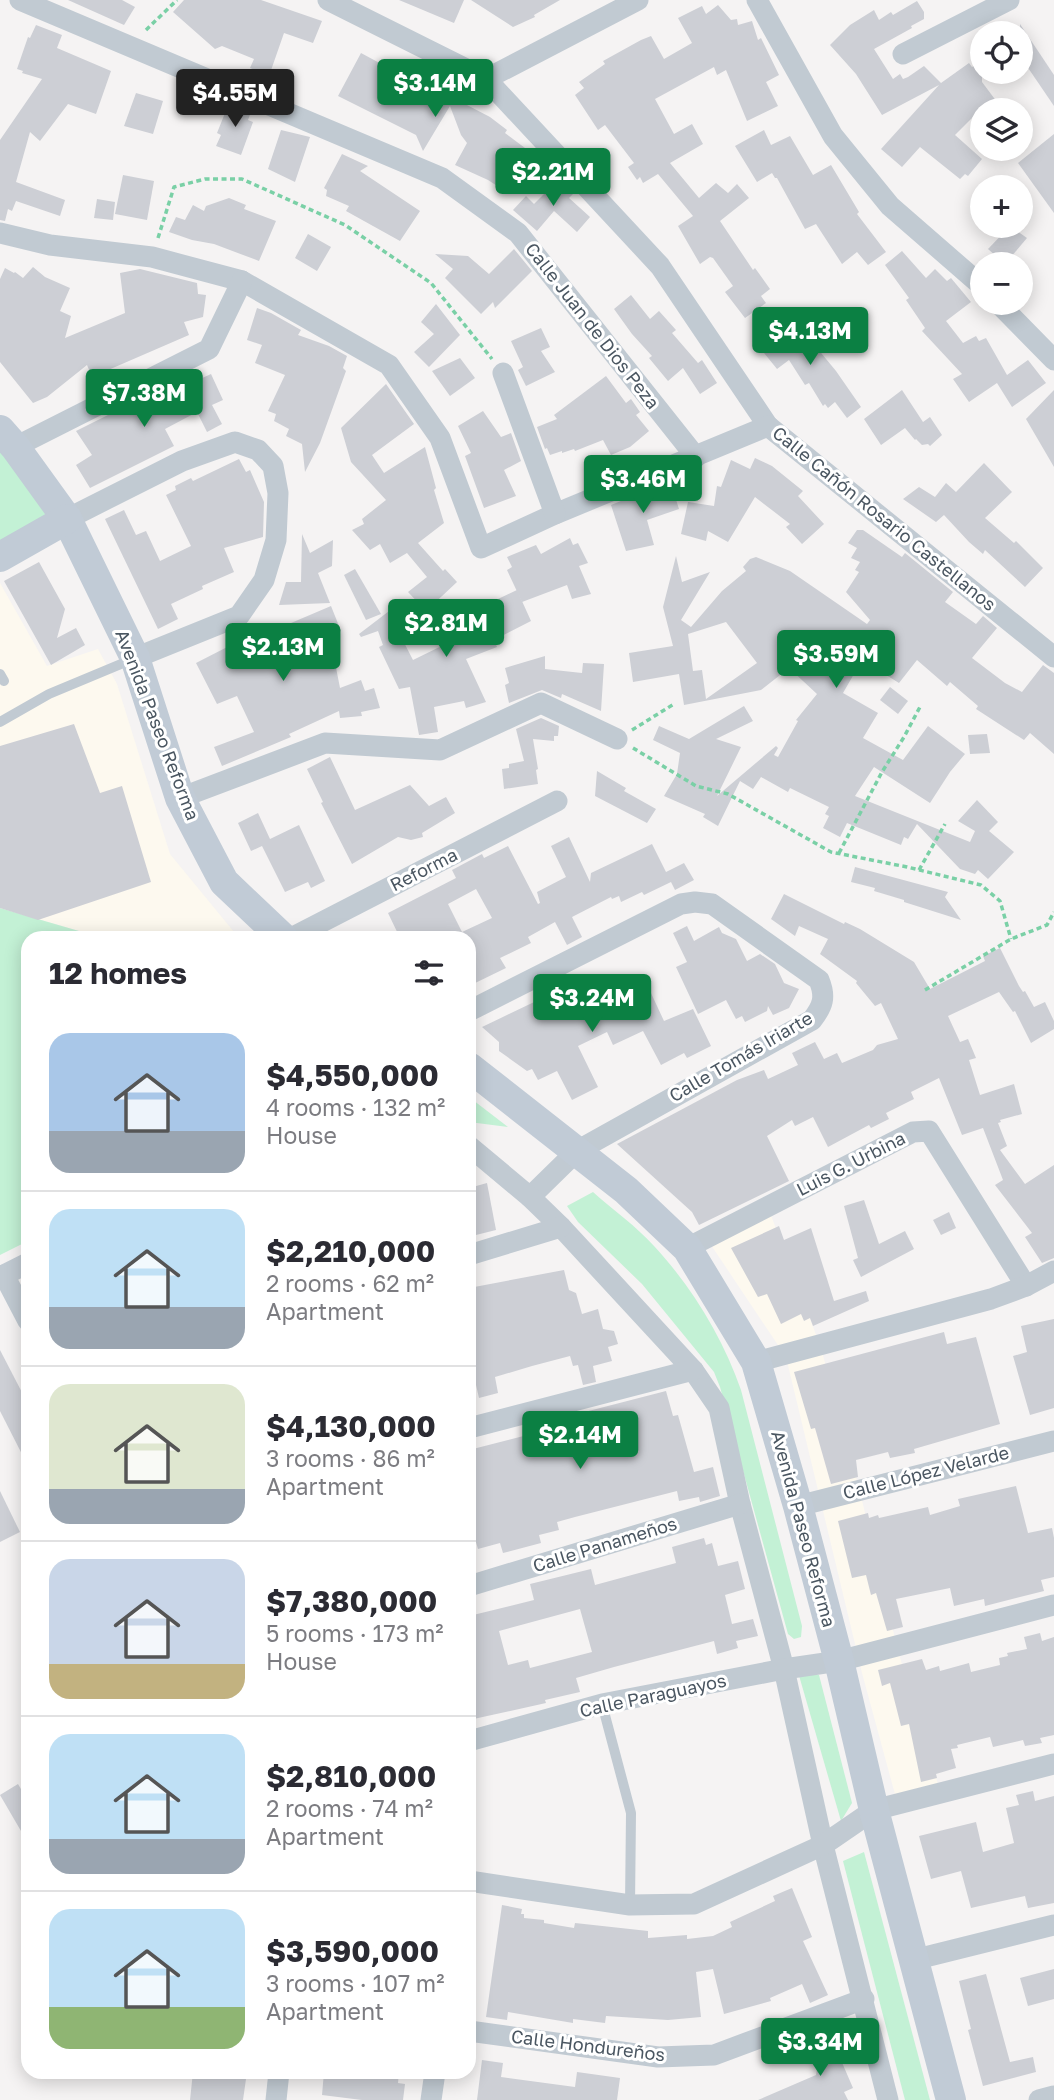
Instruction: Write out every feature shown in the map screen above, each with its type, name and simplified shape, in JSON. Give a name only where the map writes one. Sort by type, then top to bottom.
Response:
[{"type":"main road","name":"Avenida Paseo Reforma","points":[[8,438],[67,519],[135,658],[180,798],[224,882],[276,931]]},
{"type":"main road","points":[[0,557],[67,519]]},
{"type":"main road","name":"Avenida Paseo Reforma","points":[[476,1072],[627,1191],[687,1248],[756,1362],[839,1661],[874,1810],[951,2100]]},
{"type":"street","name":"Calle Juan de Dios Peza","points":[[20,0],[442,178],[519,233],[696,457]]},
{"type":"street","points":[[328,0],[486,79],[638,0]]},
{"type":"street","points":[[757,0],[833,136],[890,206],[970,276]]},
{"type":"street","points":[[903,54],[1009,0]]},
{"type":"street","name":"Calle Cañón Rosario Castellanos","points":[[486,79],[660,266],[768,426],[1054,657]]},
{"type":"street","points":[[0,233],[50,246],[152,257],[242,281],[389,365],[440,438],[481,548],[555,514],[768,426]]},
{"type":"street","points":[[8,438],[209,349],[242,281]]},
{"type":"street","points":[[1010,315],[1054,360]]},
{"type":"street","points":[[503,373],[555,514]]},
{"type":"street","points":[[67,519],[182,461],[235,442],[258,450],[273,466],[278,493],[276,540],[264,580],[239,616],[135,658]]},
{"type":"street","points":[[180,798],[325,743],[440,750],[541,703],[617,739]]},
{"type":"street","name":"Reforma","points":[[304,931],[557,801]]},
{"type":"street","name":"Calle Tomás Iriarte","points":[[476,1007],[681,904],[695,902],[712,904],[819,980],[824,993],[821,1008],[812,1020],[577,1151],[530,1197]]},
{"type":"street","name":"Luis G. Urbina","points":[[687,1248],[913,1132],[929,1131],[1026,1286]]},
{"type":"street","points":[[476,1152],[562,1227],[693,1370],[719,1408],[740,1504],[784,1669],[823,1845],[888,2100]]},
{"type":"street","points":[[476,1253],[562,1227]]},
{"type":"street","points":[[21,1266],[2,1276],[21,1309]]},
{"type":"street","points":[[756,1362],[978,1302],[1026,1286],[1054,1271]]},
{"type":"street","points":[[476,1426],[693,1370]]},
{"type":"street","name":"Calle López Velarde","points":[[798,1506],[1054,1441]]},
{"type":"street","name":"Calle Panameños","points":[[476,1584],[740,1504]]},
{"type":"street","points":[[839,1661],[1054,1605]]},
{"type":"street","name":"Calle Paraguayos","points":[[476,1739],[602,1704],[839,1661]]},
{"type":"street","points":[[476,1882],[630,1905],[694,1904],[823,1845],[874,1810],[1054,1764]]},
{"type":"street","points":[[913,1960],[1054,1925]]},
{"type":"street","name":"Calle Hondureños","points":[[476,2032],[659,2057],[714,2056],[864,1999]]},
{"type":"street","points":[[276,2100],[278,2079]]},
{"type":"street","points":[[432,2100],[434,2079]]},
{"type":"street","points":[[1040,2100],[1054,2096]]},
{"type":"lane","points":[[0,722],[49,694],[135,658]]},
{"type":"lane","points":[[602,1704],[631,1813],[630,1905]]},
{"type":"path","points":[[129,46],[177,0]]},
{"type":"path","points":[[152,257],[174,187],[205,179],[242,179],[345,225],[431,283],[503,373]]},
{"type":"path","points":[[674,704],[617,739],[696,786],[728,794],[816,845],[839,853],[981,885],[1000,901],[1011,939]]},
{"type":"path","points":[[839,853],[921,705]]},
{"type":"path","points":[[919,870],[945,824]]},
{"type":"path","points":[[925,990],[1011,939],[1047,925],[1054,912]]},
{"type":"shaded area","points":[[0,583],[47,666],[98,649],[117,684],[170,854],[233,931],[79,931],[0,908]]},
{"type":"shaded area","points":[[769,1210],[821,1348],[860,1492],[898,1651],[943,1801],[899,1809],[862,1673],[786,1357],[707,1239]]},
{"type":"green space","points":[[0,430],[67,519],[0,557]]},
{"type":"green space","points":[[0,908],[79,931],[21,931],[21,1244],[0,1255]]},
{"type":"green space","points":[[476,1102],[508,1127],[476,1123]]},
{"type":"green space","points":[[593,1192],[640,1232],[668,1262],[705,1314],[725,1351],[741,1390],[802,1626],[801,1637],[794,1639],[788,1634],[714,1372],[642,1284],[578,1222],[567,1206]]},
{"type":"green space","points":[[798,1672],[819,1675],[852,1803],[841,1821]]},
{"type":"green space","points":[[864,1852],[930,2100],[905,2100],[843,1861]]},
{"type":"building","points":[[68,0],[122,0],[135,7],[124,25]]},
{"type":"building","points":[[184,0],[261,0],[322,21],[313,43],[284,33],[269,76],[250,68],[254,59],[222,46],[215,49],[173,12]]},
{"type":"building","points":[[399,0],[464,0],[454,23]]},
{"type":"building","points":[[471,0],[560,0],[534,15],[535,17],[513,27]]},
{"type":"building","points":[[917,1],[924,12],[924,19],[911,26],[912,28],[874,49],[893,79],[900,74],[903,79],[908,77],[924,66],[941,83],[969,63],[970,84],[984,84],[994,98],[970,98],[970,120],[955,135],[970,148],[970,161],[980,161],[968,176],[965,174],[960,179],[920,147],[902,167],[881,149],[939,85],[882,115],[856,74],[830,45],[850,25],[874,10],[879,20],[891,12],[893,15]]},
{"type":"building","points":[[718,5],[731,20],[737,19],[738,25],[752,21],[758,40],[761,38],[779,75],[766,82],[778,106],[747,121],[726,70],[717,75],[714,67],[655,99],[674,134],[692,124],[703,144],[670,163],[699,198],[716,183],[728,193],[737,184],[749,198],[720,221],[753,270],[755,268],[770,289],[761,296],[766,303],[745,318],[725,292],[733,286],[713,258],[710,257],[700,264],[678,226],[693,216],[658,174],[643,183],[640,177],[637,180],[628,167],[634,163],[605,125],[598,130],[575,95],[584,88],[579,82],[605,64],[603,61],[641,40],[651,36],[664,59],[692,43],[678,18],[702,6],[706,14]]},
{"type":"building","points":[[36,25],[62,35],[57,48],[111,71],[96,114],[68,104],[40,141],[30,132],[16,182],[65,200],[60,216],[16,201],[12,211],[8,209],[5,221],[0,220],[0,140],[42,79],[17,69],[28,37],[30,38]]},
{"type":"building","points":[[1033,44],[1054,75],[1054,106],[1033,75]]},
{"type":"building","points":[[361,53],[413,81],[420,73],[442,92],[490,117],[507,130],[505,133],[529,151],[508,193],[488,180],[455,165],[467,143],[461,135],[450,106],[423,151],[416,135],[338,96]]},
{"type":"building","points":[[136,93],[163,101],[153,134],[124,126]]},
{"type":"building","points":[[229,103],[251,112],[248,120],[253,122],[241,155],[216,146],[221,135],[217,133]]},
{"type":"building","points":[[281,130],[310,137],[295,182],[268,169]]},
{"type":"building","points":[[764,130],[771,145],[790,136],[813,175],[831,165],[859,212],[857,214],[886,252],[868,265],[857,252],[842,264],[816,224],[805,229],[772,173],[757,182],[735,146]]},
{"type":"building","points":[[1054,134],[1054,213],[1033,184],[1033,175],[1027,175],[1018,163],[1033,161],[1033,151]]},
{"type":"building","points":[[342,154],[368,166],[360,171],[420,211],[400,241],[346,211],[349,206],[326,196],[327,190],[324,188]]},
{"type":"building","points":[[123,175],[154,181],[147,220],[115,214]]},
{"type":"building","points":[[559,179],[573,194],[569,198],[590,217],[577,232],[554,211],[537,231],[513,210],[526,196],[534,204]]},
{"type":"building","points":[[229,198],[246,205],[244,209],[276,221],[259,261],[214,244],[169,232],[176,217],[185,220],[193,205],[204,211],[206,206]]},
{"type":"building","points":[[97,199],[115,202],[113,220],[94,218]]},
{"type":"building","points":[[308,234],[331,247],[317,271],[295,258]]},
{"type":"building","points":[[999,238],[1027,238],[1015,252],[991,252],[988,249]]},
{"type":"building","points":[[514,249],[532,271],[495,308],[493,302],[481,314],[445,278],[453,269],[435,254],[468,256],[489,274]]},
{"type":"building","points":[[902,251],[926,278],[935,269],[947,281],[951,278],[970,301],[946,321],[963,343],[976,336],[979,341],[986,338],[1007,375],[1028,360],[1046,383],[1012,407],[997,383],[969,402],[953,379],[962,374],[922,331],[925,328],[906,300],[909,298],[885,265]]},
{"type":"building","points":[[33,267],[45,277],[70,288],[60,311],[71,316],[65,338],[125,313],[120,273],[140,269],[197,283],[198,294],[206,295],[203,317],[184,322],[189,335],[92,377],[87,365],[47,397],[33,403],[0,362],[0,279],[5,268],[23,278]]},
{"type":"building","points":[[631,295],[650,319],[659,311],[676,330],[672,333],[698,363],[702,360],[717,383],[700,394],[683,368],[668,381],[649,358],[652,356],[614,309]]},
{"type":"building","points":[[436,304],[460,335],[429,367],[414,352],[434,334],[421,322]]},
{"type":"building","points":[[257,308],[301,330],[298,335],[329,346],[347,356],[343,368],[346,371],[320,443],[305,472],[302,444],[286,436],[289,429],[274,421],[276,414],[268,411],[285,375],[255,363],[262,345],[247,340]]},
{"type":"building","points":[[793,319],[836,371],[861,407],[847,418],[835,402],[828,408],[825,404],[823,406],[809,383],[805,385],[789,360],[777,369],[760,348]]},
{"type":"building","points":[[541,328],[550,347],[541,351],[555,372],[526,386],[518,370],[523,367],[511,341]]},
{"type":"building","points":[[460,358],[475,378],[450,396],[432,371]]},
{"type":"building","points":[[211,374],[223,400],[212,405],[222,424],[207,432],[197,412],[165,429],[174,446],[90,488],[76,465],[92,455],[76,431],[148,395],[151,401],[176,387],[178,389]]},
{"type":"building","points":[[606,376],[626,403],[631,399],[640,412],[636,415],[649,431],[630,447],[611,455],[603,440],[575,451],[574,449],[550,455],[537,427],[557,419],[554,415]]},
{"type":"building","points":[[386,384],[414,424],[372,455],[384,473],[425,447],[444,523],[418,543],[443,571],[445,569],[457,582],[426,611],[408,592],[427,577],[407,553],[390,563],[380,544],[370,550],[352,530],[364,524],[362,519],[386,500],[351,462],[341,428]]},
{"type":"building","points":[[902,390],[923,422],[930,417],[942,435],[930,446],[915,440],[905,428],[881,445],[864,419]]},
{"type":"building","points":[[1054,390],[1054,467],[1026,419]]},
{"type":"building","points":[[483,411],[501,437],[511,433],[521,461],[504,470],[516,496],[484,508],[465,456],[471,453],[458,426]]},
{"type":"building","points":[[755,458],[772,466],[803,491],[798,496],[824,524],[802,544],[786,527],[790,524],[755,497],[728,542],[708,531],[706,541],[681,534],[688,502],[714,506],[717,486],[721,487],[731,460],[750,469]]},
{"type":"building","points":[[239,459],[246,472],[250,470],[264,502],[263,537],[224,548],[234,572],[171,604],[178,619],[158,629],[105,519],[124,510],[136,535],[146,531],[160,561],[191,546],[166,495],[176,490],[175,486],[191,478],[193,481]]},
{"type":"building","points":[[984,463],[1012,492],[985,518],[1014,543],[1016,541],[1043,568],[1025,587],[985,550],[983,554],[969,542],[944,515],[936,522],[903,499],[919,487],[935,497],[946,483],[956,492]]},
{"type":"building","points":[[670,481],[679,509],[647,520],[654,545],[626,551],[611,505]]},
{"type":"building","points":[[857,530],[863,530],[902,557],[905,553],[953,592],[945,602],[976,624],[983,616],[997,628],[972,658],[1005,683],[1022,692],[1043,665],[1054,673],[1054,754],[1030,733],[1024,740],[976,709],[978,706],[950,682],[947,686],[917,660],[899,683],[862,660],[843,693],[878,713],[863,738],[903,760],[928,726],[965,754],[930,803],[874,767],[855,796],[970,842],[975,831],[958,821],[977,800],[998,822],[989,831],[1014,852],[988,879],[978,870],[975,874],[960,869],[917,824],[908,839],[904,837],[901,845],[847,823],[840,837],[823,828],[829,816],[825,814],[829,807],[790,788],[788,792],[761,777],[753,789],[740,781],[718,826],[703,817],[705,814],[664,796],[677,774],[680,753],[653,740],[659,726],[689,739],[744,706],[753,721],[716,739],[741,747],[717,796],[776,746],[778,748],[774,755],[778,757],[798,721],[796,720],[817,694],[789,668],[761,690],[684,705],[679,674],[633,682],[629,653],[673,646],[663,607],[676,556],[682,582],[710,572],[681,620],[691,627],[722,591],[746,571],[743,567],[750,559],[756,557],[790,571],[867,624],[870,620],[846,592],[859,572],[855,570],[860,562],[851,558],[857,548],[848,543]],"holes":[[[726,622],[757,663],[706,699],[702,670],[693,671],[688,634]]]},
{"type":"building","points":[[302,534],[310,553],[333,540],[332,566],[318,573],[330,603],[279,605],[286,582],[301,582]]},
{"type":"building","points":[[570,538],[573,545],[578,543],[588,563],[579,566],[591,594],[572,599],[567,585],[522,602],[507,570],[512,567],[507,557],[536,545],[541,554]]},
{"type":"building","points":[[39,562],[65,609],[57,638],[76,628],[85,645],[51,665],[4,581]]},
{"type":"building","points":[[355,569],[381,614],[366,620],[344,575]]},
{"type":"building","points":[[517,590],[531,621],[494,640],[497,647],[466,659],[486,702],[466,708],[464,701],[434,707],[438,732],[419,735],[410,687],[399,689],[379,647],[383,645],[378,631],[361,637],[359,634],[397,605],[403,622],[395,625],[413,660],[464,635],[462,630],[486,620],[482,610]]},
{"type":"building","points":[[331,606],[341,631],[330,637],[340,688],[361,680],[365,691],[374,688],[380,708],[361,712],[362,716],[340,718],[339,711],[289,734],[291,737],[222,766],[214,747],[254,732],[237,696],[217,704],[196,663],[237,642],[239,645]]},
{"type":"building","points":[[545,656],[545,669],[582,673],[583,663],[604,664],[601,711],[562,694],[561,698],[542,690],[509,703],[505,685],[509,683],[505,668]]},
{"type":"building","points":[[890,687],[908,701],[898,714],[880,700]]},
{"type":"building","points":[[541,718],[559,726],[558,736],[554,736],[554,741],[533,739],[538,784],[504,789],[502,769],[509,768],[509,764],[524,761],[516,729]]},
{"type":"building","points":[[74,724],[100,793],[122,786],[151,882],[38,920],[0,908],[0,746]]},
{"type":"building","points":[[987,734],[990,753],[970,754],[968,735]]},
{"type":"building","points":[[330,757],[355,810],[410,785],[429,806],[446,797],[455,813],[422,833],[423,837],[411,840],[398,837],[352,864],[307,769]]},
{"type":"building","points":[[597,771],[626,788],[624,791],[656,809],[647,823],[595,796]]},
{"type":"building","points":[[258,813],[270,839],[299,825],[325,881],[311,888],[308,882],[285,892],[262,846],[251,851],[238,823]]},
{"type":"building","points":[[569,837],[590,882],[591,873],[652,844],[666,872],[684,863],[694,880],[675,890],[671,882],[621,902],[619,896],[612,899],[611,897],[572,917],[582,937],[567,945],[555,922],[528,937],[531,943],[500,958],[506,968],[476,983],[476,931],[464,931],[492,918],[476,889],[448,904],[462,931],[397,931],[388,913],[456,878],[452,870],[482,854],[484,858],[508,846],[538,904],[537,892],[566,877],[551,846]]},
{"type":"building","points":[[855,867],[948,892],[945,897],[961,920],[874,891],[875,888],[851,882]]},
{"type":"building","points":[[784,894],[844,924],[845,922],[860,929],[914,962],[930,989],[985,961],[983,956],[1000,948],[1019,986],[1034,1007],[1045,1002],[1054,1021],[1054,1029],[1031,1043],[1015,1011],[1013,1012],[999,992],[948,1016],[960,1042],[968,1039],[976,1058],[969,1060],[980,1095],[1014,1084],[1022,1114],[1000,1120],[998,1123],[1007,1146],[1000,1150],[1025,1184],[1054,1165],[1054,1258],[1042,1263],[1025,1237],[1032,1233],[995,1185],[1003,1180],[983,1128],[962,1135],[939,1078],[911,1092],[914,1099],[886,1113],[889,1119],[871,1128],[869,1125],[828,1147],[813,1117],[795,1126],[792,1120],[767,1136],[789,1181],[699,1225],[692,1212],[617,1144],[737,1080],[764,1070],[768,1079],[798,1065],[792,1053],[815,1042],[824,1059],[837,1053],[842,1063],[873,1050],[877,1045],[898,1039],[881,1003],[875,1006],[857,981],[820,954],[828,939],[799,926],[795,936],[771,919]]},
{"type":"building","points":[[687,926],[694,941],[719,927],[722,933],[736,939],[747,961],[760,954],[775,964],[784,983],[799,989],[789,1008],[773,1015],[768,1006],[767,1011],[745,1022],[742,1016],[736,1019],[726,1000],[698,1014],[676,967],[687,962],[673,933]]},
{"type":"building","points":[[644,978],[664,1021],[693,1009],[711,1046],[687,1058],[684,1053],[661,1065],[643,1031],[613,1045],[607,1032],[578,1046],[598,1087],[572,1100],[557,1071],[538,1080],[532,1069],[527,1071],[499,1051],[499,1042],[482,1027],[553,993],[560,1007],[569,1003],[578,1020],[611,1004],[605,992],[631,980],[633,984]]},
{"type":"building","points":[[487,1183],[496,1230],[476,1235],[476,1186]]},
{"type":"building","points":[[864,1200],[879,1244],[905,1231],[914,1249],[861,1277],[853,1260],[858,1258],[844,1206]]},
{"type":"building","points":[[949,1212],[956,1228],[941,1235],[933,1220]]},
{"type":"building","points":[[779,1226],[784,1240],[811,1228],[834,1301],[866,1291],[869,1301],[813,1326],[810,1318],[804,1321],[801,1314],[781,1324],[767,1294],[758,1297],[731,1248]]},
{"type":"building","points":[[564,1270],[569,1290],[576,1293],[582,1314],[598,1309],[603,1329],[614,1331],[618,1344],[608,1347],[612,1361],[593,1366],[596,1382],[583,1385],[578,1365],[573,1366],[570,1356],[532,1366],[495,1377],[498,1393],[479,1398],[476,1385],[476,1287]]},
{"type":"building","points":[[1054,1319],[1054,1408],[1030,1415],[1013,1356],[1027,1352],[1021,1326]]},
{"type":"building","points":[[944,1332],[947,1344],[976,1337],[1000,1424],[914,1449],[915,1453],[890,1458],[888,1452],[856,1460],[858,1477],[831,1484],[815,1428],[811,1429],[794,1372]]},
{"type":"building","points":[[0,1350],[21,1390],[21,1452],[0,1411]]},
{"type":"building","points":[[666,1391],[673,1416],[678,1415],[694,1472],[713,1467],[720,1496],[700,1502],[699,1497],[679,1501],[677,1491],[557,1522],[559,1530],[539,1535],[541,1543],[503,1553],[500,1543],[478,1549],[476,1448],[543,1431],[542,1423]]},
{"type":"building","points":[[1016,1486],[1028,1533],[1052,1528],[1054,1577],[1041,1580],[1044,1591],[985,1606],[984,1599],[954,1606],[950,1588],[896,1599],[903,1627],[887,1631],[876,1593],[871,1595],[866,1575],[852,1578],[838,1521],[868,1513],[869,1518],[878,1515],[879,1518],[928,1507],[930,1515],[960,1506],[958,1499]]},
{"type":"building","points":[[0,1491],[20,1532],[0,1542]]},
{"type":"building","points":[[704,1538],[706,1545],[712,1543],[718,1566],[738,1561],[745,1589],[725,1595],[732,1624],[753,1619],[758,1636],[736,1641],[738,1648],[717,1654],[714,1641],[576,1678],[580,1692],[545,1700],[546,1703],[476,1718],[476,1614],[534,1600],[530,1584],[591,1569],[595,1585],[676,1563],[672,1547]],"holes":[[[580,1609],[592,1652],[530,1668],[528,1660],[508,1665],[499,1631]]]},
{"type":"building","points":[[1040,1633],[1042,1641],[1054,1637],[1054,1735],[1040,1738],[1042,1743],[1025,1746],[1023,1740],[993,1747],[990,1737],[957,1745],[958,1748],[951,1749],[956,1768],[936,1774],[937,1778],[921,1782],[909,1724],[901,1726],[890,1683],[882,1686],[878,1670],[922,1659],[926,1670],[939,1666],[940,1671],[969,1663],[971,1672],[1000,1665],[999,1658],[1008,1656],[1007,1653],[1027,1649],[1024,1637]]},
{"type":"building","points":[[18,1784],[21,1789],[21,1831],[0,1795]]},
{"type":"building","points":[[1033,1791],[1035,1801],[1054,1796],[1054,1903],[1028,1908],[1025,1896],[971,1908],[961,1871],[931,1879],[919,1836],[976,1822],[983,1852],[1014,1843],[1006,1808],[1019,1805],[1016,1795]]},
{"type":"building","points":[[792,1888],[812,1937],[803,1941],[828,1995],[810,2003],[802,1984],[770,1998],[771,2001],[724,2014],[713,1969],[696,1972],[701,2017],[668,2020],[606,2016],[605,2023],[573,2019],[573,2023],[508,2012],[507,2020],[486,2017],[502,1905],[522,1909],[524,1918],[544,1920],[544,1923],[574,1928],[575,1923],[648,1931],[648,1938],[687,1935],[687,1939],[713,1936],[732,1927],[730,1922],[775,1901],[773,1896]]},
{"type":"building","points":[[1054,1969],[1054,1999],[1028,2006],[1020,1978]]},
{"type":"building","points":[[986,1974],[1010,2062],[1033,2057],[1036,2072],[983,2086],[968,2030],[971,2029],[959,1981]]},
{"type":"building","points":[[831,2037],[853,2088],[844,2092],[848,2100],[758,2100],[816,2075],[818,2063],[811,2046]]},
{"type":"building","points":[[482,2060],[503,2063],[501,2077],[575,2087],[577,2072],[620,2078],[617,2100],[477,2100]]},
{"type":"building","points":[[192,2079],[246,2079],[243,2100],[190,2100]]},
{"type":"building","points":[[323,2079],[398,2079],[398,2083],[405,2084],[403,2100],[362,2100],[322,2095]]}]
